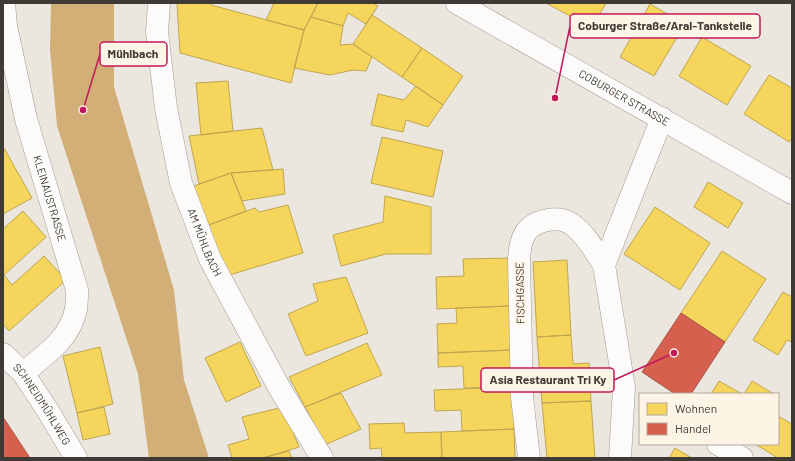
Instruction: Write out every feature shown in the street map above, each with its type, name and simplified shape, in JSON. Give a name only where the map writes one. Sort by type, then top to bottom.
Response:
[{"type":"street","name":"KLEINAUSTRASSE","points":[[4,3],[6,26],[26,119],[77,290],[76,311],[67,332],[56,346],[23,373]]},
{"type":"street","name":"AM MÜHLBACH","points":[[159,3],[157,32],[166,108],[181,183],[210,260],[280,389],[322,458]]},
{"type":"street","name":"COBURGER STRASSE","points":[[457,3],[497,27],[792,192]]},
{"type":"street","points":[[604,265],[662,118]]},
{"type":"street","name":"FISCHGASSE","points":[[529,458],[522,398],[520,248],[523,237],[529,227],[538,222],[551,219],[563,220],[574,225],[585,236],[604,265],[632,392],[620,458]]},
{"type":"street","name":"SCHNEIDMÜHLWEG","points":[[3,354],[23,373],[76,458]]},
{"type":"street","points":[[720,445],[742,458]]},
{"type":"shaded area","points":[[51,3],[114,3],[114,87],[174,290],[184,380],[209,458],[149,458],[138,374],[57,126],[50,50]]},
{"type":"building: Wohnen","points":[[177,3],[211,3],[211,5],[304,30],[291,83],[180,53]]},
{"type":"building: Wohnen","points":[[274,3],[318,3],[304,30],[266,20]]},
{"type":"building: Wohnen","points":[[318,3],[373,3],[378,6],[366,24],[348,13],[343,26],[311,17]]},
{"type":"building: Wohnen","points":[[546,3],[606,3],[592,28]]},
{"type":"building: Wohnen","points":[[650,4],[685,24],[654,76],[620,57]]},
{"type":"building: Wohnen","points":[[372,15],[422,48],[402,77],[353,44]]},
{"type":"building: Wohnen","points":[[311,17],[343,26],[340,45],[353,44],[372,57],[366,71],[353,70],[330,75],[294,68],[304,30]]},
{"type":"building: Wohnen","points":[[702,37],[751,66],[727,105],[679,76]]},
{"type":"building: Wohnen","points":[[422,48],[463,76],[443,105],[402,77]]},
{"type":"building: Wohnen","points":[[769,75],[792,88],[792,138],[789,142],[744,114]]},
{"type":"building: Wohnen","points":[[228,81],[233,131],[201,135],[196,83]]},
{"type":"building: Wohnen","points":[[416,86],[443,105],[428,127],[406,120],[403,132],[371,125],[378,94],[404,100]]},
{"type":"building: Wohnen","points":[[262,128],[273,170],[231,173],[199,184],[189,136]]},
{"type":"building: Wohnen","points":[[382,137],[443,151],[433,197],[371,183]]},
{"type":"building: Wohnen","points":[[4,148],[32,198],[3,214],[3,149]]},
{"type":"building: Wohnen","points":[[283,169],[285,194],[242,201],[231,173]]},
{"type":"building: Wohnen","points":[[231,173],[246,211],[206,226],[191,187]]},
{"type":"building: Wohnen","points":[[708,182],[743,203],[728,228],[694,207]]},
{"type":"building: Wohnen","points":[[385,196],[431,207],[431,254],[386,254],[341,266],[333,235],[383,222]]},
{"type":"building: Wohnen","points":[[288,205],[303,253],[226,276],[206,226],[255,208],[259,212]]},
{"type":"building: Wohnen","points":[[655,207],[710,243],[680,290],[624,254]]},
{"type":"building: Wohnen","points":[[23,211],[46,237],[4,275],[3,229]]},
{"type":"building: Wohnen","points":[[722,251],[766,279],[725,342],[681,313]]},
{"type":"building: Wohnen","points":[[44,256],[66,280],[9,331],[3,324],[3,276],[4,275],[12,285]]},
{"type":"building: Wohnen","points":[[509,258],[510,306],[437,309],[436,277],[464,276],[463,259]]},
{"type":"building: Wohnen","points":[[567,260],[571,335],[537,337],[533,262]]},
{"type":"building: Wohnen","points":[[346,277],[368,333],[306,356],[288,314],[318,301],[313,284]]},
{"type":"building: Wohnen","points":[[783,292],[792,297],[792,342],[787,340],[778,355],[753,340]]},
{"type":"building: Wohnen","points":[[510,306],[512,350],[438,353],[437,324],[457,323],[456,308]]},
{"type":"building: Wohnen","points":[[571,335],[573,364],[589,363],[591,401],[542,403],[537,337]]},
{"type":"building: Wohnen","points":[[240,342],[261,386],[226,402],[205,358]]},
{"type":"building: Wohnen","points":[[367,343],[382,375],[305,407],[289,377]]},
{"type":"building: Wohnen","points":[[100,347],[113,404],[77,413],[63,356]]},
{"type":"building: Wohnen","points":[[512,350],[513,387],[464,388],[463,366],[438,367],[438,353]]},
{"type":"building: Wohnen","points":[[719,381],[740,393],[712,393]]},
{"type":"building: Wohnen","points":[[752,381],[772,393],[745,393]]},
{"type":"building: Wohnen","points":[[513,387],[514,429],[462,431],[461,410],[435,411],[434,390]]},
{"type":"building: Wohnen","points":[[341,393],[361,429],[325,445],[305,407]]},
{"type":"building: Wohnen","points":[[591,401],[595,458],[547,458],[542,403]]},
{"type":"building: Wohnen","points":[[104,407],[110,434],[83,440],[77,413]]},
{"type":"building: Wohnen","points":[[283,407],[299,447],[263,458],[232,458],[228,445],[249,439],[242,417]]},
{"type":"building: Wohnen","points":[[779,417],[792,424],[792,458],[778,458],[757,445],[779,445]]},
{"type":"building: Wohnen","points":[[404,423],[405,433],[441,432],[442,458],[382,458],[381,448],[370,449],[369,424]]},
{"type":"building: Wohnen","points":[[514,429],[515,458],[442,458],[441,432]]},
{"type":"building: Wohnen","points":[[675,448],[692,458],[669,458]]},
{"type":"building: Wohnen","points":[[289,451],[292,458],[263,458]]},
{"type":"building: Handel","points":[[681,313],[725,342],[692,393],[674,393],[642,372]]},
{"type":"building: Handel","points":[[3,417],[30,458],[3,458]]},
{"type":"place","name":"Coburger Straße/Aral-Tankstelle","points":[[555,98]]},
{"type":"place","name":"Mühlbach","points":[[83,110]]},
{"type":"place","name":"Asia Restaurant Tri Ky","points":[[674,353]]}]
